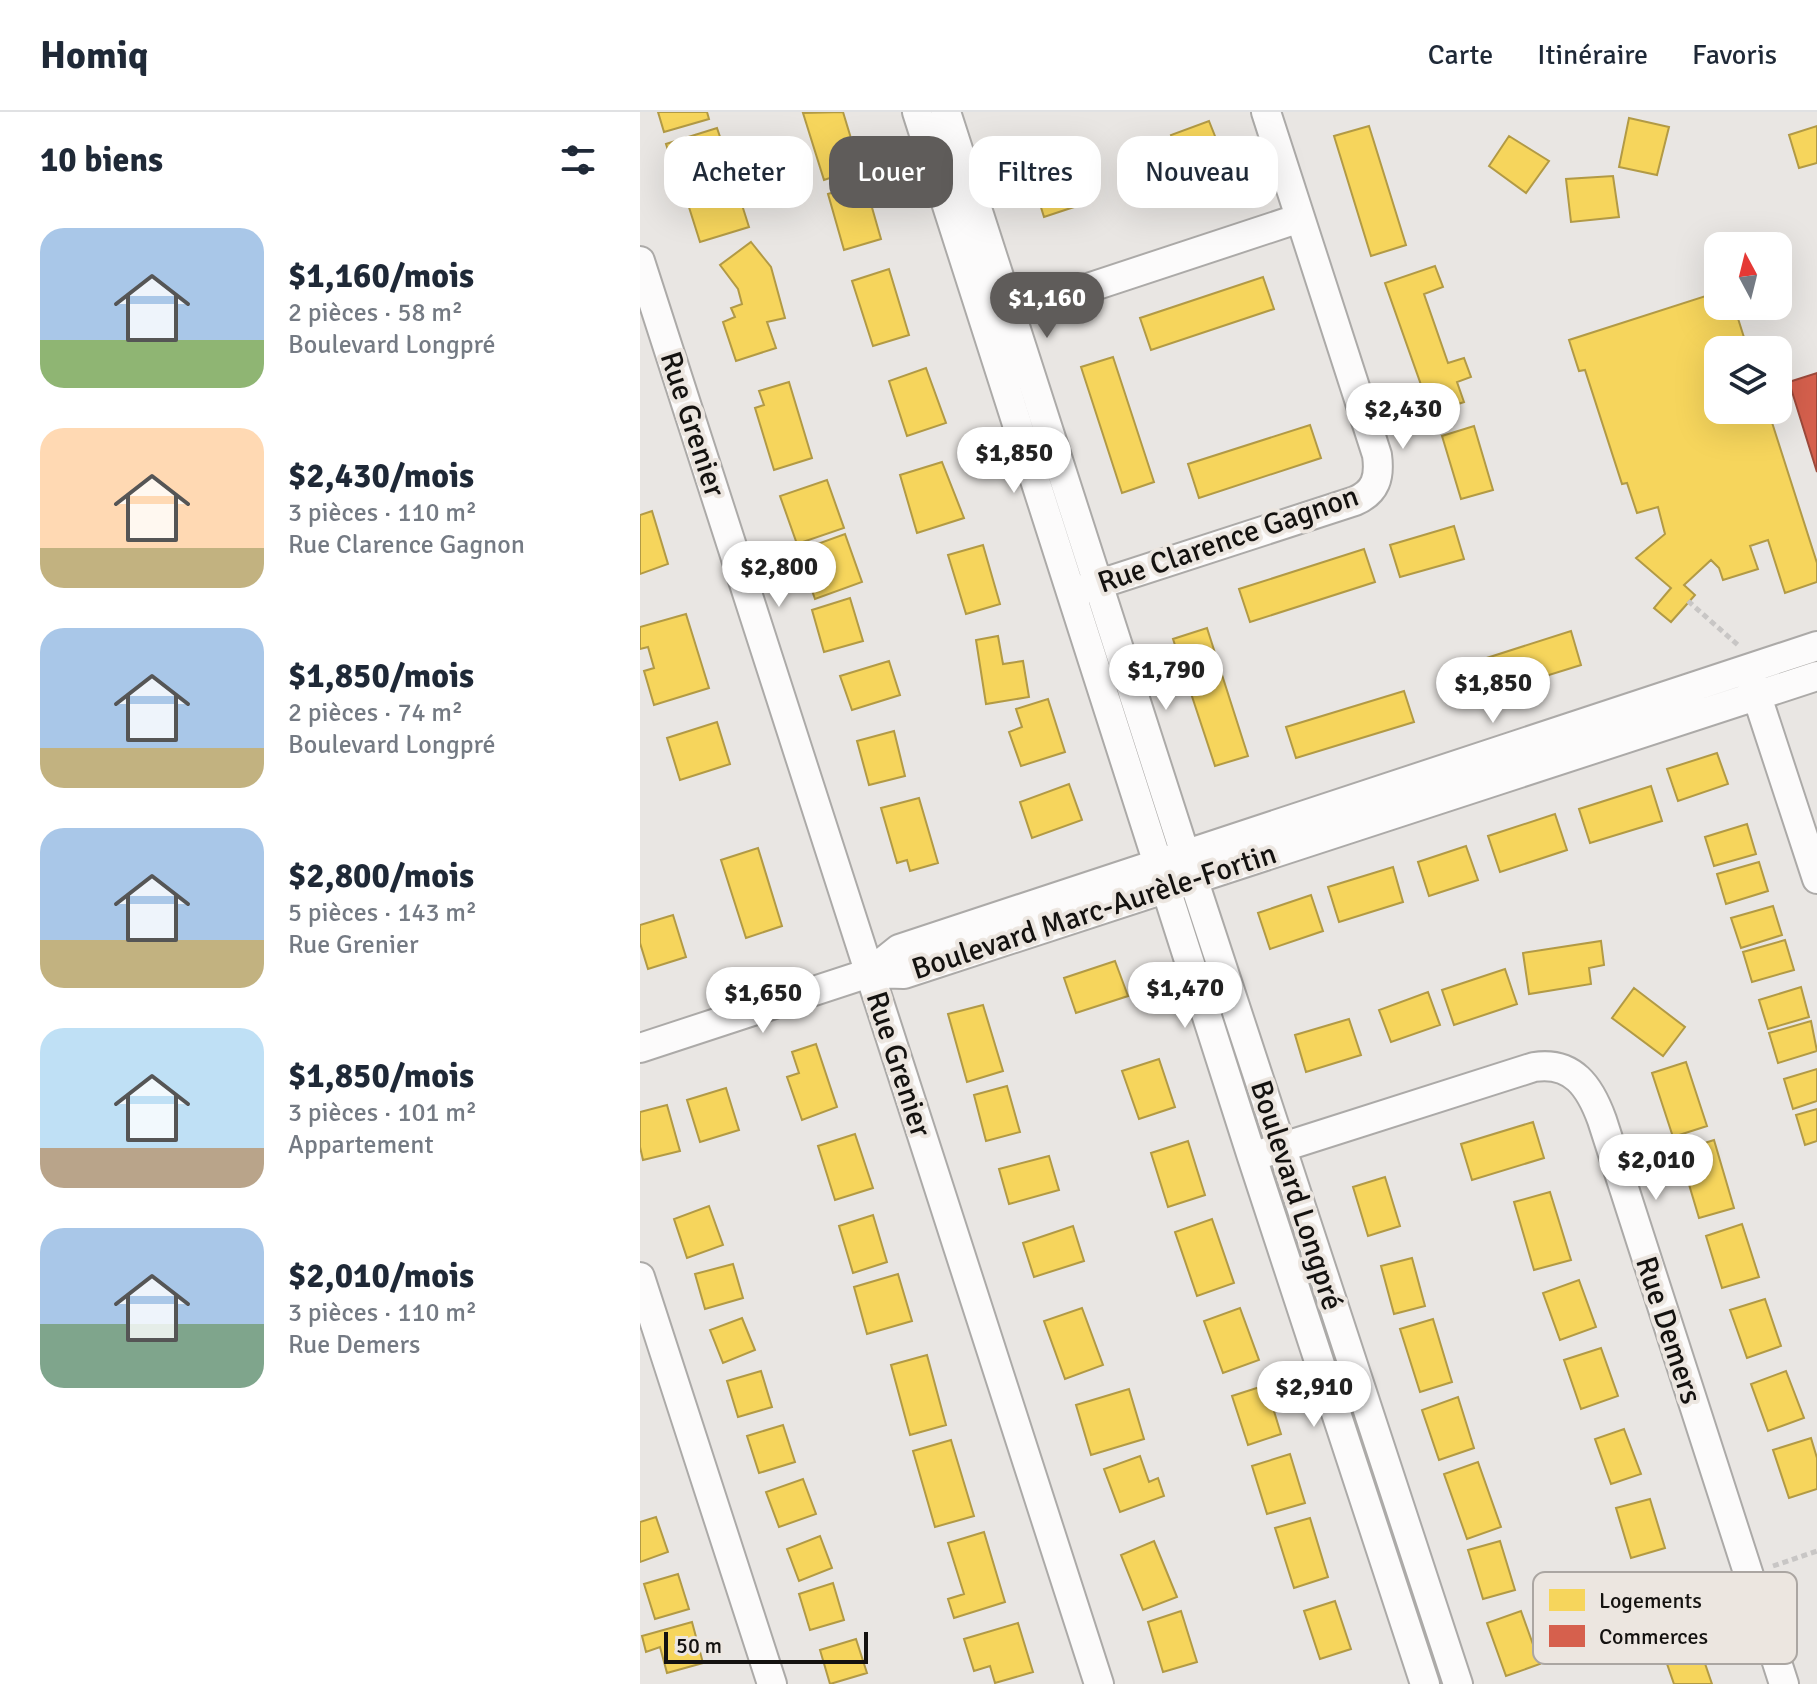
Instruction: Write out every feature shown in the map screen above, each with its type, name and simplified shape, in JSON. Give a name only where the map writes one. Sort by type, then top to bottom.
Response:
[{"type":"street","name":"Boulevard Longpré","points":[[917,112],[999,318]]},
{"type":"street","name":"Boulevard Longpré","points":[[946,112],[999,318],[1176,871],[1252,1157],[1425,1684]]},
{"type":"street","name":"Rue Clarence Gagnon","points":[[1086,589],[1355,501],[1375,485],[1377,455],[1266,112]]},
{"type":"street","points":[[999,318],[1300,218]]},
{"type":"street","name":"Rue Grenier","points":[[640,261],[1099,1684]]},
{"type":"street","name":"Boulevard Marc-Aurèle-Fortin","points":[[640,1048],[869,973],[904,974],[1745,658],[1817,646]]},
{"type":"street","points":[[1745,658],[1817,879]]},
{"type":"street","name":"Boulevard Marc-Aurèle-Fortin","points":[[1176,871],[1817,676]]},
{"type":"street","name":"Boulevard Longpré","points":[[1176,871],[1281,1148],[1458,1684]]},
{"type":"street","name":"Rue Demers","points":[[1252,1157],[1534,1067],[1554,1066],[1578,1077],[1590,1092],[1602,1120],[1748,1572]]},
{"type":"street","points":[[640,1277],[772,1684]]},
{"type":"street","name":"Rue Demers","points":[[1778,1664],[1784,1684]]},
{"type":"path","points":[[1688,601],[1745,658]]},
{"type":"path","points":[[1772,1566],[1817,1551]]},
{"type":"building: Logements","points":[[658,112],[707,112],[709,119],[664,132]]},
{"type":"building: Logements","points":[[843,112],[850,136],[829,136],[829,178],[824,180],[813,136],[810,136],[803,113]]},
{"type":"building: Logements","points":[[1629,118],[1669,127],[1657,175],[1619,167]]},
{"type":"building: Logements","points":[[1209,121],[1215,136],[1171,136]]},
{"type":"building: Logements","points":[[1369,126],[1406,245],[1371,256],[1334,136]]},
{"type":"building: Logements","points":[[1817,126],[1817,163],[1799,168],[1789,135]]},
{"type":"building: Logements","points":[[717,128],[720,136],[692,136]]},
{"type":"building: Logements","points":[[1509,136],[1549,161],[1526,193],[1489,166]]},
{"type":"building: Logements","points":[[1613,176],[1619,217],[1571,222],[1566,179]]},
{"type":"building: Logements","points":[[689,208],[743,208],[749,227],[700,242]]},
{"type":"building: Logements","points":[[832,208],[872,208],[881,239],[844,250]]},
{"type":"building: Logements","points":[[1041,208],[1071,208],[1044,217]]},
{"type":"building: Logements","points":[[751,242],[771,267],[785,318],[767,322],[776,348],[736,361],[723,322],[735,317],[731,308],[742,304],[738,289],[720,265]]},
{"type":"building: Logements","points":[[1435,266],[1443,287],[1424,294],[1448,363],[1464,358],[1471,377],[1457,382],[1464,402],[1431,413],[1385,283]]},
{"type":"building: Logements","points":[[889,269],[909,335],[873,346],[852,281]]},
{"type":"building: Logements","points":[[1263,277],[1274,309],[1151,350],[1140,318]]},
{"type":"building: Logements","points":[[1704,297],[1704,320],[1738,320],[1744,336],[1704,336],[1704,424],[1772,424],[1817,563],[1817,582],[1785,593],[1768,540],[1750,546],[1758,569],[1723,580],[1719,568],[1711,560],[1684,585],[1695,595],[1671,622],[1654,608],[1671,588],[1636,558],[1665,534],[1658,507],[1637,513],[1627,483],[1622,484],[1585,370],[1579,371],[1569,340]]},
{"type":"building: Logements","points":[[1113,357],[1154,482],[1122,493],[1081,367]]},
{"type":"building: Logements","points":[[926,368],[946,423],[907,436],[889,381]]},
{"type":"building: Logements","points":[[789,382],[812,458],[774,470],[755,408],[764,405],[759,391]]},
{"type":"building: Logements","points":[[1310,425],[1321,458],[1199,498],[1188,464]]},
{"type":"building: Logements","points":[[1474,426],[1493,490],[1461,499],[1442,436]]},
{"type":"building: Logements","points":[[942,462],[964,518],[917,533],[900,475]]},
{"type":"building: Logements","points":[[827,480],[844,528],[797,544],[780,496]]},
{"type":"building: Logements","points":[[652,511],[668,564],[640,574],[640,515]]},
{"type":"building: Logements","points":[[1454,526],[1464,559],[1400,577],[1390,545]]},
{"type":"building: Logements","points":[[845,534],[862,582],[815,599],[798,551]]},
{"type":"building: Logements","points":[[983,545],[1000,604],[966,614],[948,555]]},
{"type":"building: Logements","points":[[1364,549],[1375,582],[1250,622],[1239,589]]},
{"type":"building: Logements","points":[[850,598],[863,641],[824,652],[812,610]]},
{"type":"building: Logements","points":[[686,614],[709,688],[654,705],[644,671],[654,668],[648,647],[640,649],[640,627]]},
{"type":"building: Logements","points":[[1207,628],[1248,756],[1215,766],[1173,639]]},
{"type":"building: Logements","points":[[1571,631],[1581,665],[1453,705],[1443,672]]},
{"type":"building: Logements","points":[[998,636],[1003,664],[1023,661],[1029,697],[986,704],[976,640]]},
{"type":"building: Logements","points":[[889,661],[900,695],[852,710],[840,676]]},
{"type":"building: Logements","points":[[1404,691],[1414,722],[1296,758],[1286,727]]},
{"type":"building: Logements","points":[[1048,699],[1065,752],[1021,766],[1009,732],[1022,727],[1016,709]]},
{"type":"building: Logements","points":[[717,722],[730,764],[680,780],[667,738]]},
{"type":"building: Logements","points":[[894,731],[905,776],[869,785],[857,741]]},
{"type":"building: Logements","points":[[1717,753],[1728,784],[1678,801],[1667,769]]},
{"type":"building: Logements","points":[[1069,784],[1082,820],[1032,838],[1020,802]]},
{"type":"building: Logements","points":[[1651,786],[1662,821],[1590,843],[1579,809]]},
{"type":"building: Logements","points":[[919,798],[938,863],[910,871],[907,860],[897,863],[881,808]]},
{"type":"building: Logements","points":[[1555,814],[1567,850],[1500,872],[1488,836]]},
{"type":"building: Logements","points":[[1747,824],[1756,854],[1714,866],[1705,837]]},
{"type":"building: Logements","points":[[1466,846],[1478,880],[1429,896],[1418,862]]},
{"type":"building: Logements","points":[[758,848],[782,926],[746,938],[721,860]]},
{"type":"building: Logements","points":[[1759,862],[1768,891],[1726,904],[1717,874]]},
{"type":"building: Logements","points":[[1393,867],[1403,902],[1339,922],[1328,887]]},
{"type":"building: Logements","points":[[1311,895],[1323,931],[1270,949],[1258,913]]},
{"type":"building: Logements","points":[[1773,906],[1782,935],[1741,948],[1731,918]]},
{"type":"building: Logements","points":[[673,915],[686,957],[648,969],[640,943],[640,925]]},
{"type":"building: Logements","points":[[1785,940],[1794,970],[1752,982],[1743,952]]},
{"type":"building: Logements","points":[[1601,941],[1604,965],[1589,968],[1591,984],[1529,994],[1523,953]]},
{"type":"building: Logements","points":[[1115,961],[1128,996],[1076,1013],[1064,978]]},
{"type":"building: Logements","points":[[1505,969],[1517,1004],[1454,1025],[1442,990]]},
{"type":"building: Logements","points":[[1801,987],[1809,1017],[1768,1029],[1759,1000]]},
{"type":"building: Logements","points":[[1634,988],[1685,1027],[1663,1056],[1612,1018]]},
{"type":"building: Logements","points":[[1428,992],[1440,1025],[1391,1042],[1379,1010]]},
{"type":"building: Logements","points":[[983,1005],[1003,1071],[967,1082],[948,1014]]},
{"type":"building: Logements","points":[[1349,1019],[1361,1055],[1306,1072],[1295,1035]]},
{"type":"building: Logements","points":[[1811,1021],[1817,1051],[1778,1063],[1769,1033]]},
{"type":"building: Logements","points":[[816,1044],[837,1107],[802,1120],[787,1077],[799,1073],[792,1052]]},
{"type":"building: Logements","points":[[1159,1059],[1175,1107],[1139,1119],[1122,1071]]},
{"type":"building: Logements","points":[[1686,1062],[1707,1126],[1673,1137],[1652,1073]]},
{"type":"building: Logements","points":[[1817,1069],[1817,1101],[1793,1109],[1784,1079]]},
{"type":"building: Logements","points":[[1007,1086],[1020,1132],[986,1141],[974,1095]]},
{"type":"building: Logements","points":[[726,1088],[739,1130],[700,1142],[687,1100]]},
{"type":"building: Logements","points":[[667,1105],[680,1151],[643,1160],[640,1112]]},
{"type":"building: Logements","points":[[1817,1109],[1817,1141],[1805,1145],[1796,1115]]},
{"type":"building: Logements","points":[[1533,1122],[1544,1158],[1472,1180],[1461,1144]]},
{"type":"building: Logements","points":[[855,1134],[873,1188],[835,1200],[818,1146]]},
{"type":"building: Logements","points":[[1714,1140],[1734,1208],[1699,1218],[1679,1151]]},
{"type":"building: Logements","points":[[1188,1141],[1205,1195],[1168,1207],[1151,1153]]},
{"type":"building: Logements","points":[[1049,1156],[1059,1190],[1009,1204],[999,1169]]},
{"type":"building: Logements","points":[[1385,1177],[1400,1226],[1368,1236],[1353,1187]]},
{"type":"building: Logements","points":[[1550,1192],[1571,1260],[1534,1270],[1514,1202]]},
{"type":"building: Logements","points":[[709,1206],[723,1245],[687,1258],[674,1219]]},
{"type":"building: Logements","points":[[873,1215],[887,1262],[853,1273],[839,1226]]},
{"type":"building: Logements","points":[[1212,1219],[1234,1283],[1197,1296],[1175,1232]]},
{"type":"building: Logements","points":[[1742,1224],[1759,1277],[1722,1288],[1706,1236]]},
{"type":"building: Logements","points":[[1073,1226],[1084,1261],[1034,1277],[1023,1243]]},
{"type":"building: Logements","points":[[1412,1258],[1425,1306],[1394,1314],[1381,1266]]},
{"type":"building: Logements","points":[[733,1264],[743,1298],[705,1309],[695,1274]]},
{"type":"building: Logements","points":[[898,1274],[912,1321],[867,1334],[854,1287]]},
{"type":"building: Logements","points":[[1579,1280],[1596,1327],[1560,1340],[1543,1293]]},
{"type":"building: Logements","points":[[1765,1299],[1781,1346],[1747,1358],[1730,1310]]},
{"type":"building: Logements","points":[[1082,1308],[1103,1365],[1065,1379],[1044,1321]]},
{"type":"building: Logements","points":[[1240,1308],[1259,1360],[1223,1373],[1204,1321]]},
{"type":"building: Logements","points":[[742,1318],[755,1350],[723,1363],[710,1330]]},
{"type":"building: Logements","points":[[1433,1319],[1452,1382],[1420,1392],[1400,1329]]},
{"type":"building: Logements","points":[[1601,1348],[1618,1396],[1581,1409],[1564,1360]]},
{"type":"building: Logements","points":[[927,1355],[946,1425],[910,1435],[891,1365]]},
{"type":"building: Logements","points":[[761,1371],[772,1407],[738,1417],[727,1381]]},
{"type":"building: Logements","points":[[1786,1371],[1804,1418],[1768,1431],[1751,1384]]},
{"type":"building: Logements","points":[[1266,1385],[1281,1434],[1248,1445],[1232,1396]]},
{"type":"building: Logements","points":[[1129,1389],[1144,1439],[1091,1455],[1076,1405]]},
{"type":"building: Logements","points":[[1458,1397],[1474,1448],[1439,1460],[1422,1410]]},
{"type":"building: Logements","points":[[783,1425],[795,1462],[759,1473],[747,1436]]},
{"type":"building: Logements","points":[[1624,1429],[1641,1474],[1611,1484],[1595,1439]]},
{"type":"building: Logements","points":[[1811,1438],[1817,1458],[1817,1489],[1789,1498],[1773,1450]]},
{"type":"building: Logements","points":[[951,1440],[974,1516],[935,1527],[913,1451]]},
{"type":"building: Logements","points":[[1290,1454],[1305,1503],[1267,1514],[1252,1466]]},
{"type":"building: Logements","points":[[1140,1456],[1149,1482],[1158,1478],[1164,1496],[1120,1512],[1104,1469]]},
{"type":"building: Logements","points":[[1478,1462],[1501,1527],[1467,1539],[1444,1474]]},
{"type":"building: Logements","points":[[803,1479],[816,1514],[779,1527],[766,1492]]},
{"type":"building: Logements","points":[[1650,1499],[1665,1548],[1631,1558],[1616,1508]]},
{"type":"building: Logements","points":[[656,1517],[668,1552],[640,1562],[640,1522]]},
{"type":"building: Logements","points":[[1310,1518],[1328,1577],[1294,1588],[1275,1528]]},
{"type":"building: Logements","points":[[984,1532],[1005,1602],[954,1618],[948,1599],[964,1594],[948,1543]]},
{"type":"building: Logements","points":[[820,1536],[832,1568],[799,1581],[787,1549]]},
{"type":"building: Logements","points":[[1154,1541],[1177,1597],[1143,1610],[1121,1555]]},
{"type":"building: Logements","points":[[1500,1541],[1515,1590],[1483,1599],[1468,1550]]},
{"type":"building: Logements","points":[[678,1574],[689,1609],[655,1619],[644,1584]]},
{"type":"building: Logements","points":[[833,1583],[844,1620],[810,1630],[799,1594]]},
{"type":"building: Logements","points":[[1335,1601],[1351,1649],[1320,1659],[1304,1611]]},
{"type":"building: Logements","points":[[1181,1611],[1197,1662],[1163,1672],[1148,1622]]},
{"type":"building: Logements","points":[[1521,1611],[1533,1644],[1533,1664],[1540,1664],[1506,1676],[1487,1623]]},
{"type":"building: Logements","points":[[692,1622],[703,1663],[667,1673],[660,1647],[646,1652],[642,1636]]},
{"type":"building: Logements","points":[[1018,1623],[1033,1672],[995,1683],[990,1666],[974,1671],[964,1639]]},
{"type":"building: Logements","points":[[856,1639],[867,1673],[830,1684],[820,1650]]},
{"type":"building: Logements","points":[[1667,1664],[1705,1664],[1712,1684],[1674,1684]]},
{"type":"building: Commerces","points":[[1817,373],[1817,472],[1792,392],[1792,381]]}]
